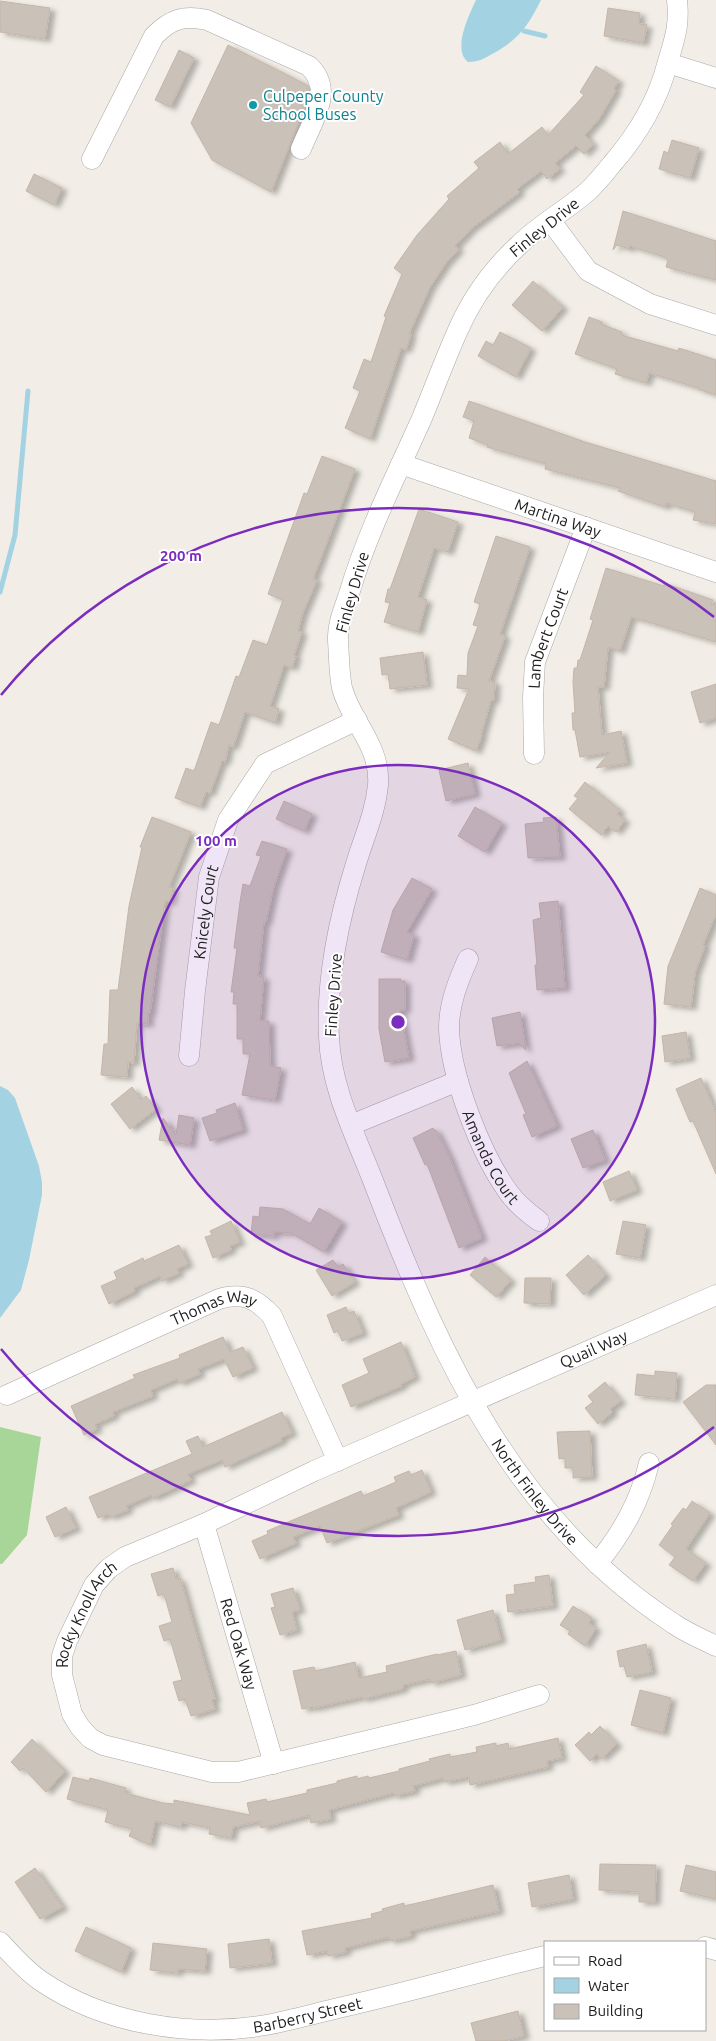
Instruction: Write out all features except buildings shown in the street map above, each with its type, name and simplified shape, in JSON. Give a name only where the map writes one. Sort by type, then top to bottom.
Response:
[{"type":"street","name":"Finley Drive","points":[[415,1284],[340,1098],[332,1067],[329,1042],[328,1010],[334,952],[344,905],[357,859],[374,816],[379,780],[377,760],[342,689],[337,633],[359,560],[459,326],[489,276],[521,243],[591,189],[628,146],[647,117],[661,90],[679,22],[677,0]]},
{"type":"street","points":[[92,159],[154,36],[166,25],[178,19],[194,17],[206,20],[309,66],[317,74],[322,84],[322,95],[301,149]]},
{"type":"street","points":[[668,62],[716,78]]},
{"type":"street","points":[[550,220],[588,271],[650,304],[716,325]]},
{"type":"street","name":"Martina Way","points":[[401,464],[716,572]]},
{"type":"street","name":"Lambert Court","points":[[534,754],[533,697],[535,662],[586,527]]},
{"type":"street","name":"Knicely Court","points":[[189,1056],[209,877],[228,820],[265,764],[357,720]]},
{"type":"street","name":"Amanda Court","points":[[468,959],[456,988],[449,1027],[451,1049],[458,1082],[469,1113],[496,1174],[521,1207],[539,1221]]},
{"type":"street","points":[[351,1125],[458,1082]]},
{"type":"street","name":"North Finley Drive","points":[[415,1284],[430,1320],[472,1402],[495,1441],[525,1484],[558,1524],[597,1564],[638,1598],[678,1627],[716,1646]]},
{"type":"street","name":"Quail Way","points":[[472,1402],[716,1294]]},
{"type":"street","name":"Thomas Way","points":[[7,1395],[219,1299],[229,1296],[250,1298],[261,1304],[272,1316],[338,1460]]},
{"type":"street","name":"Rocky Knoll Arch","points":[[472,1402],[338,1460],[204,1524],[125,1558],[108,1569],[94,1585],[67,1641],[62,1656],[62,1675],[72,1714],[90,1738],[103,1745],[212,1772],[238,1772],[274,1764],[474,1715],[539,1694]]},
{"type":"street","points":[[597,1564],[615,1542],[633,1512],[649,1463]]},
{"type":"street","name":"Red Oak Way","points":[[204,1524],[274,1764]]},
{"type":"street","name":"Barberry Street","points":[[0,1942],[18,1962],[39,1980],[84,2006],[153,2024],[190,2029],[228,2029],[265,2025],[392,1996],[544,1956]]},
{"type":"green space","points":[[0,1427],[41,1437],[27,1535],[2,1564],[0,1564]]},
{"type":"water","points":[[476,0],[541,0],[527,25],[516,37],[503,48],[485,58],[468,62],[463,57],[463,32]]},
{"type":"water","points":[[0,1086],[8,1090],[15,1098],[39,1166],[42,1195],[21,1290],[0,1318]]},
{"type":"waterway","points":[[524,31],[545,36]]},
{"type":"waterway","points":[[0,592],[15,535],[28,391]]},
{"type":"place","name":"Culpeper County School Buses","points":[[253,105]]}]
